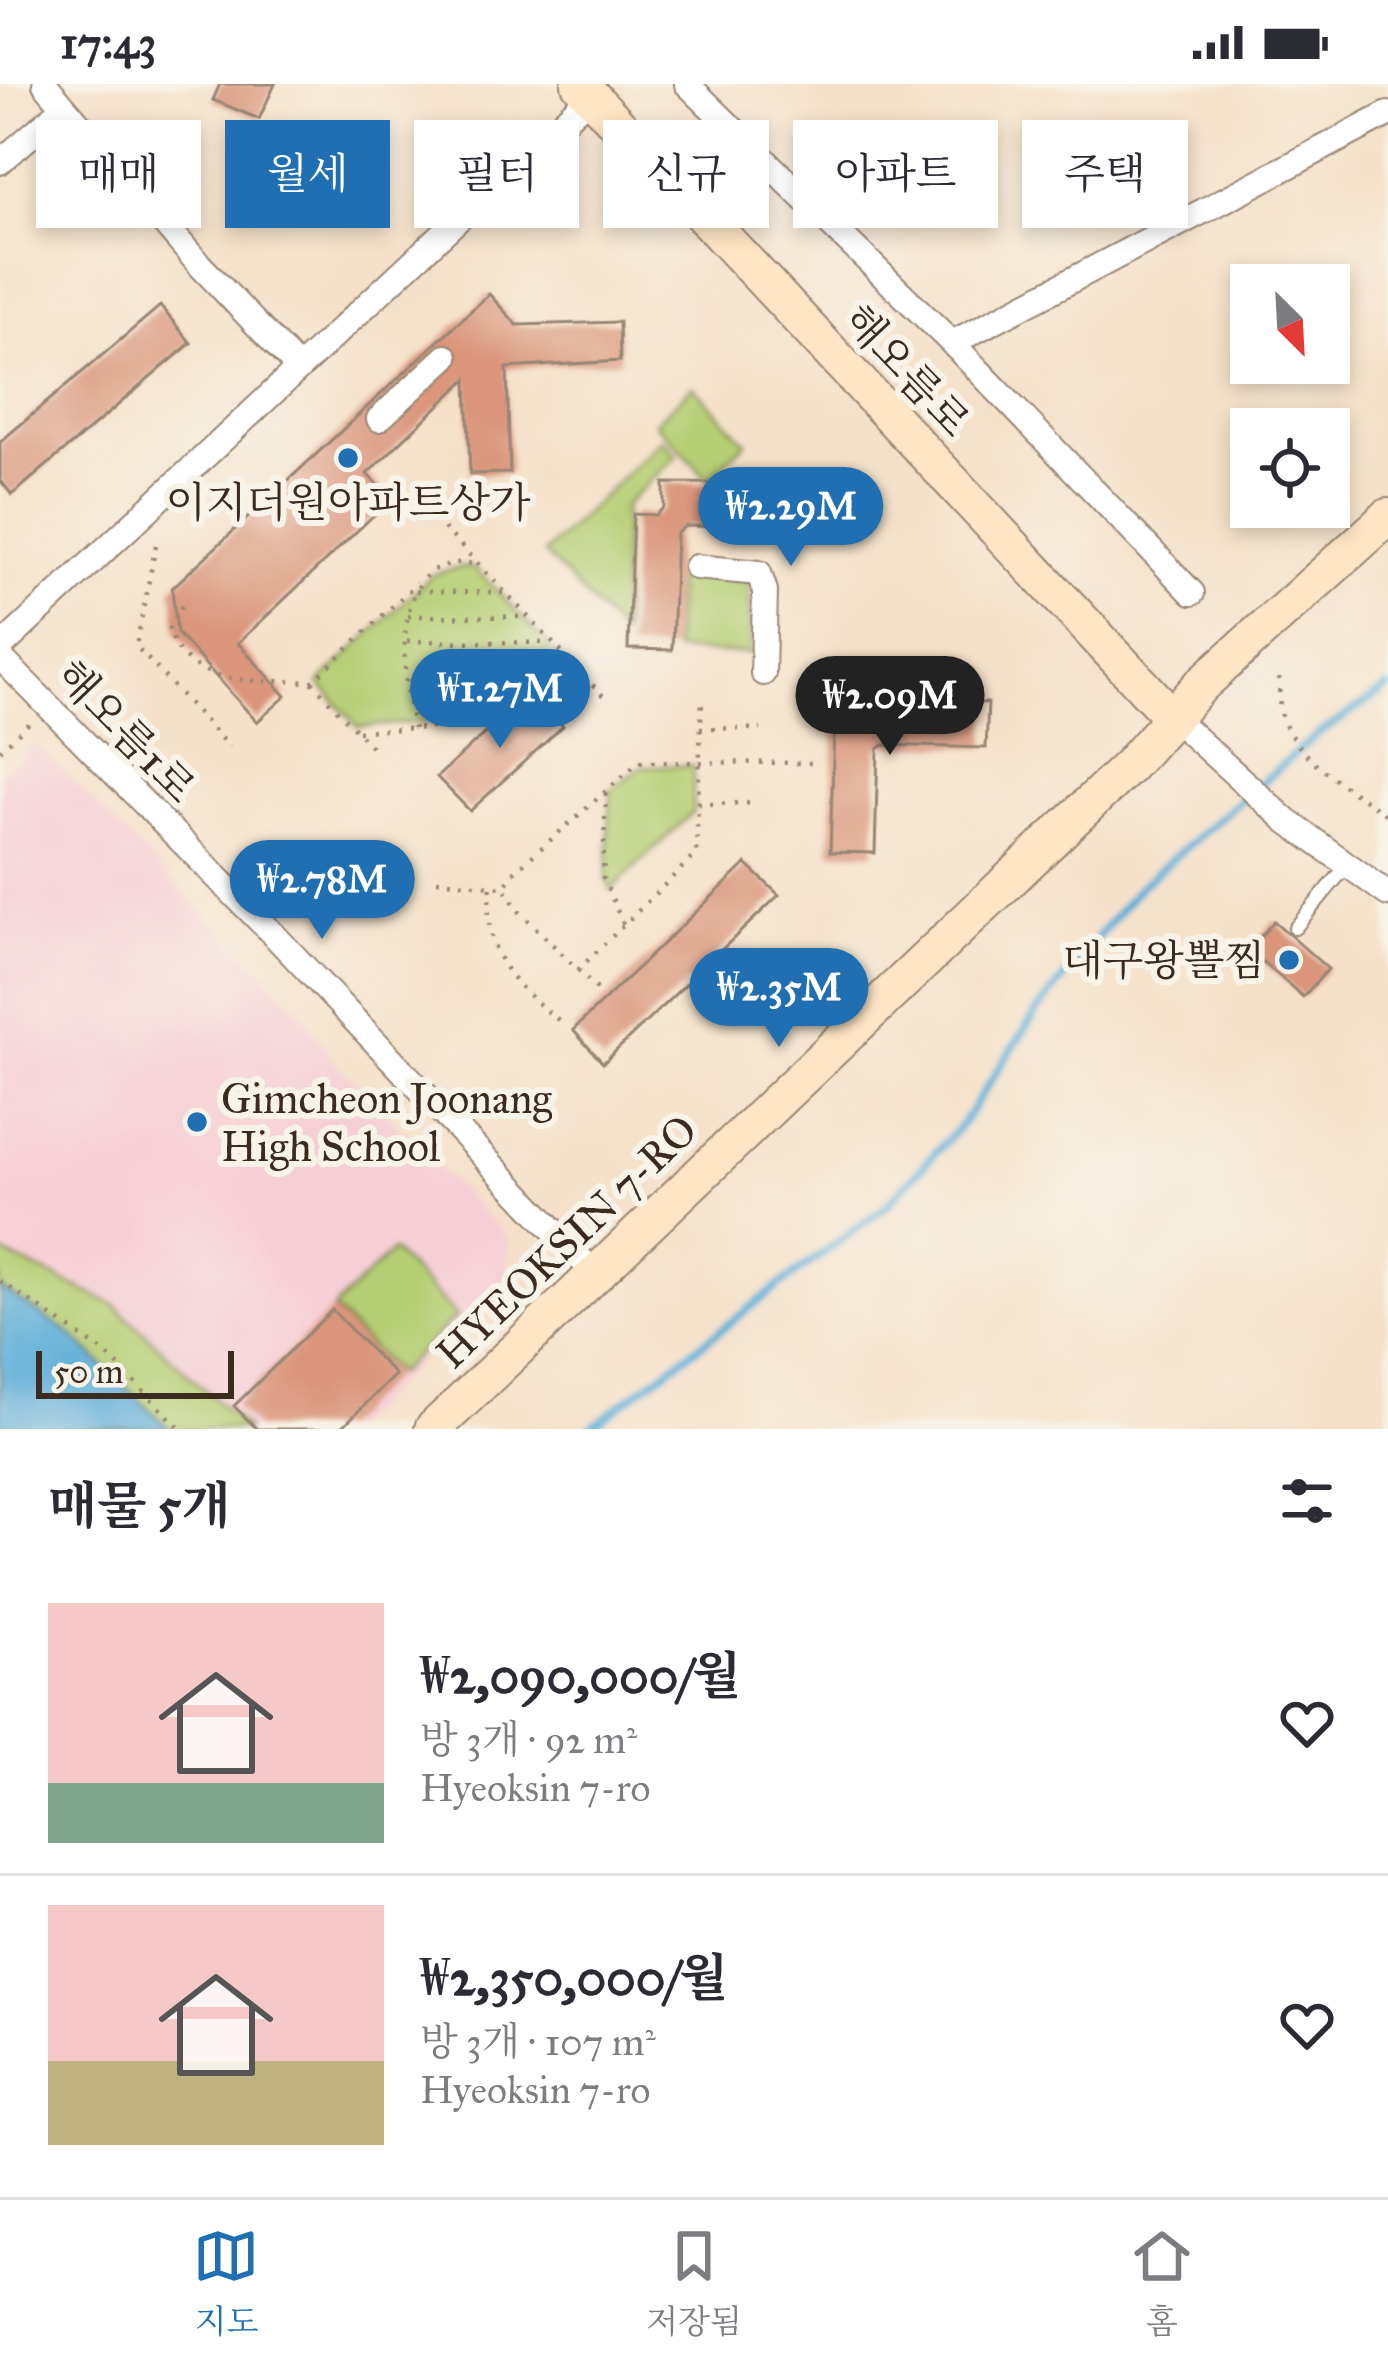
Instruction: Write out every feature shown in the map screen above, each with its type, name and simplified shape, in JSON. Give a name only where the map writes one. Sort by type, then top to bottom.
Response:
[{"type":"street","points":[[45,84],[196,262],[298,368]]},
{"type":"street","points":[[687,84],[952,343],[1192,593]]},
{"type":"street","points":[[0,652],[585,90]]},
{"type":"street","name":"해오름로","points":[[585,90],[1172,716]]},
{"type":"street","points":[[0,162],[64,107]]},
{"type":"street","points":[[952,343],[1388,114]]},
{"type":"street","points":[[380,419],[446,357]]},
{"type":"street","name":"HYEOKSIN 7-RO","points":[[434,1429],[1129,766],[1172,716],[1388,517]]},
{"type":"street","points":[[696,567],[759,573],[765,591],[763,673]]},
{"type":"street","name":"해오름1로","points":[[0,652],[596,1275]]},
{"type":"street","points":[[1172,716],[1345,868],[1388,894]]},
{"type":"lane","points":[[1295,928],[1345,868]]},
{"type":"path","points":[[443,528],[607,700]]},
{"type":"path","points":[[156,545],[136,646],[230,747]]},
{"type":"path","points":[[312,682],[420,580],[446,564],[478,565]]},
{"type":"path","points":[[414,729],[408,616],[420,580]]},
{"type":"path","points":[[416,591],[505,593]]},
{"type":"path","points":[[182,605],[169,629],[173,645],[206,676],[312,682],[376,752]]},
{"type":"path","points":[[408,616],[529,617]]},
{"type":"path","points":[[407,641],[553,643]]},
{"type":"path","points":[[358,731],[475,726],[559,650]]},
{"type":"path","points":[[1279,678],[1282,718],[1314,760],[1388,816]]},
{"type":"path","points":[[578,970],[696,854],[702,697]]},
{"type":"path","points":[[0,750],[30,722]]},
{"type":"path","points":[[700,728],[760,729]]},
{"type":"path","points":[[504,887],[513,873],[639,762],[817,763]]},
{"type":"path","points":[[607,789],[603,878],[624,926]]},
{"type":"path","points":[[698,804],[758,803]]},
{"type":"path","points":[[436,880],[504,887]]},
{"type":"path","points":[[491,886],[485,919],[490,945],[531,999],[561,1022]]},
{"type":"path","points":[[504,887],[518,910],[597,988]]},
{"type":"path","points":[[0,1281],[104,1352],[181,1429]]},
{"type":"shaded area","name":"Gimcheon Joonang High School","points":[[35,743],[299,1009],[334,1061],[508,1238],[507,1278],[350,1429],[246,1429],[116,1305],[0,1252],[0,776]]},
{"type":"green space","points":[[693,386],[746,442],[708,479],[655,422]]},
{"type":"green space","points":[[662,439],[677,456],[624,506],[622,635],[544,553]]},
{"type":"green space","points":[[462,567],[476,569],[551,648],[474,718],[358,727],[319,683],[433,574]]},
{"type":"green space","points":[[677,574],[749,581],[751,654],[674,651]]},
{"type":"green space","points":[[643,766],[693,766],[693,812],[611,890],[607,880],[611,789]]},
{"type":"green space","points":[[392,1251],[456,1316],[397,1374],[333,1309]]},
{"type":"green space","points":[[0,1252],[115,1305],[246,1429],[0,1429]]},
{"type":"water","points":[[467,669],[483,676],[490,692],[483,708],[467,715],[451,708],[444,692],[451,676]]},
{"type":"water","points":[[0,1288],[69,1333],[170,1429],[0,1429]]},
{"type":"building","points":[[220,84],[275,84],[259,119],[213,100]]},
{"type":"building","name":"이지더원아파트상가","points":[[489,294],[517,325],[619,322],[620,361],[507,368],[510,473],[470,474],[467,379],[367,474],[391,499],[238,643],[286,696],[257,722],[177,633],[172,588]]},
{"type":"building","points":[[160,306],[191,343],[12,495],[0,480],[0,442]]},
{"type":"building","points":[[664,483],[796,484],[796,527],[685,526],[676,534],[672,650],[628,649],[633,514],[656,515],[664,507]]},
{"type":"building","points":[[531,691],[563,726],[470,811],[437,777]]},
{"type":"building","points":[[863,700],[988,703],[986,748],[884,745],[878,749],[875,853],[830,852],[834,729],[863,725]]},
{"type":"building","points":[[746,864],[779,895],[603,1063],[573,1030]]},
{"type":"building","name":"대구왕뽈찜","points":[[1274,921],[1328,969],[1303,997],[1249,950]]},
{"type":"building","points":[[332,1310],[395,1375],[340,1429],[257,1429],[234,1406]]},
{"type":"waterway","points":[[588,1429],[885,1207],[962,1124],[1036,1013],[1137,889],[1317,735],[1388,688]]},
{"type":"place","name":"이지더원아파트상가","points":[[348,458]]},
{"type":"place","name":"대구왕뽈찜","points":[[1289,960]]},
{"type":"place","name":"Gimcheon Joonang High School","points":[[197,1122]]}]
